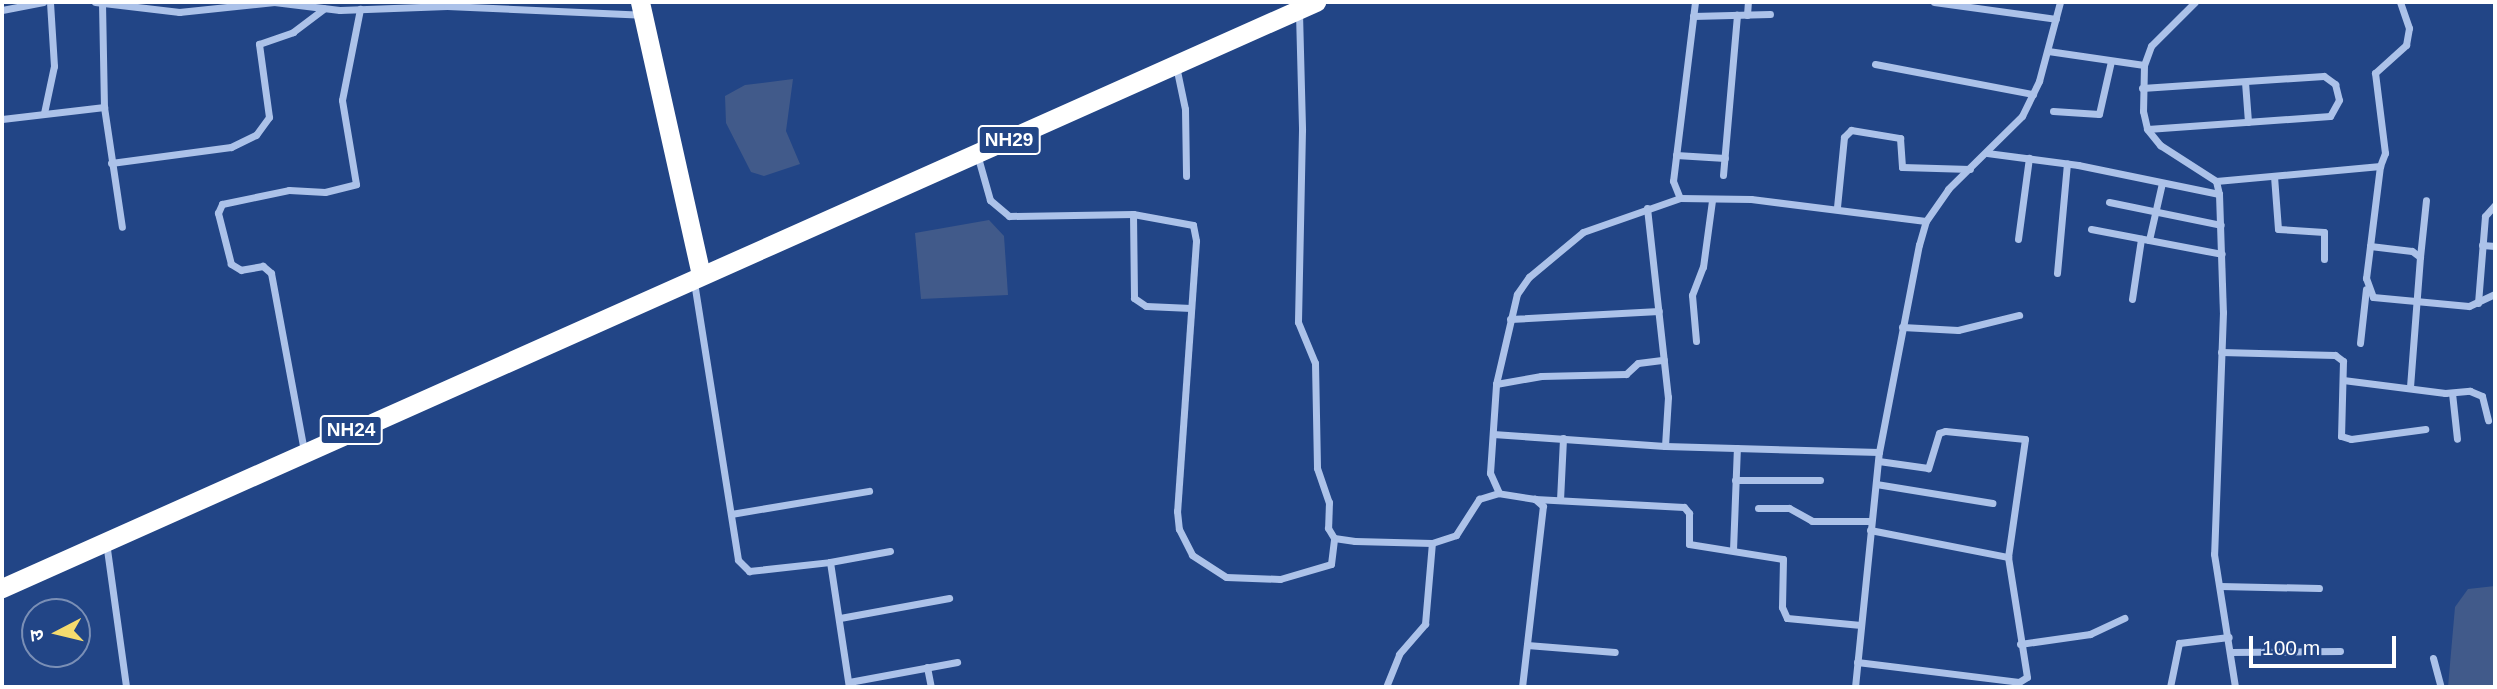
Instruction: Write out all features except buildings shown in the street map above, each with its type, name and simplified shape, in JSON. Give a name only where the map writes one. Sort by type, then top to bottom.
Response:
[{"type":"highway","name":"NH29","points":[[697,277],[1308,6]]},
{"type":"highway","points":[[641,8],[697,277]]},
{"type":"highway","name":"NH24","points":[[2,587],[697,277]]},
{"type":"street","points":[[2,10],[43,2]]},
{"type":"street","points":[[44,113],[54,66],[50,2]]},
{"type":"street","points":[[122,227],[104,107],[99,2],[179,12],[255,4],[299,3],[324,9],[360,9],[374,5],[641,8]]},
{"type":"street","points":[[1680,198],[1673,181],[1695,2]]},
{"type":"street","points":[[1747,15],[1748,2]]},
{"type":"street","points":[[1934,2],[2056,19]]},
{"type":"street","points":[[1855,687],[1879,452],[1902,327],[1926,221],[1948,189],[1987,153],[2021,116],[2034,94],[2060,2]]},
{"type":"street","points":[[2194,2],[2151,46],[2144,65],[2142,88],[2147,129],[2160,145],[2216,181],[2381,166]]},
{"type":"street","points":[[2360,343],[2370,246],[2385,153],[2375,72],[2406,45],[2409,28],[2399,2]]},
{"type":"street","points":[[977,154],[990,200],[1009,216],[1133,214],[1193,225],[1191,308],[1177,488],[1183,541],[1214,572],[1239,579],[1271,580],[1331,564],[1334,538],[1328,528],[1329,502],[1317,468],[1315,363],[1298,322],[1308,6]]},
{"type":"street","points":[[111,163],[231,147],[256,135],[266,124],[270,108],[259,44],[300,29],[324,9]]},
{"type":"street","points":[[304,452],[271,273],[263,266],[235,268],[218,213],[222,204],[289,190],[325,192],[356,184],[342,100],[360,9]]},
{"type":"street","points":[[1693,16],[1770,14]]},
{"type":"street","points":[[1723,175],[1737,15]]},
{"type":"street","points":[[2048,51],[2144,65]]},
{"type":"street","points":[[2053,111],[2099,114],[2111,61]]},
{"type":"street","points":[[1875,64],[2034,94]]},
{"type":"street","points":[[1176,65],[1185,109],[1186,176]]},
{"type":"street","points":[[2142,88],[2324,76],[2335,84],[2339,100],[2330,116],[2147,129]]},
{"type":"street","points":[[2245,82],[2248,122]]},
{"type":"street","points":[[2,119],[104,107]]},
{"type":"street","points":[[1838,207],[1844,137],[1851,130],[1900,138],[1902,167],[1970,169]]},
{"type":"street","points":[[1987,153],[2067,163],[2219,194]]},
{"type":"street","points":[[1676,155],[1725,158]]},
{"type":"street","points":[[2018,239],[2029,158]]},
{"type":"street","points":[[2057,273],[2067,163]]},
{"type":"street","points":[[2274,176],[2278,229],[2324,232],[2324,259]]},
{"type":"street","points":[[2216,181],[2222,254],[2214,527],[2235,687]]},
{"type":"street","points":[[2132,299],[2145,240],[2162,183]]},
{"type":"street","points":[[1499,493],[1490,473],[1496,384],[1517,294],[1529,277],[1583,232],[1680,198],[1838,207],[1926,221]]},
{"type":"street","points":[[1696,341],[1692,295],[1703,267],[1712,200]]},
{"type":"street","points":[[2410,388],[2426,200]]},
{"type":"street","points":[[2109,202],[2221,225]]},
{"type":"street","points":[[2478,303],[2485,216],[2495,205]]},
{"type":"street","points":[[1647,208],[1664,360],[1665,446]]},
{"type":"street","points":[[1133,214],[1134,298],[1146,306],[1191,308]]},
{"type":"street","points":[[2091,229],[2222,254]]},
{"type":"street","points":[[2483,245],[2495,246]]},
{"type":"street","points":[[2370,246],[2412,251],[2420,257]]},
{"type":"street","points":[[697,277],[738,560],[745,570],[830,562],[890,551]]},
{"type":"street","points":[[2366,288],[2373,296],[2416,302],[2478,303],[2495,294]]},
{"type":"street","points":[[1510,320],[1659,311]]},
{"type":"street","points":[[1902,327],[1958,330],[2019,315]]},
{"type":"street","points":[[2221,352],[2335,355],[2343,361],[2338,426],[2345,438],[2425,429]]},
{"type":"street","points":[[1496,384],[1551,376],[1626,374],[1638,363],[1664,360]]},
{"type":"street","points":[[2343,380],[2452,393],[2470,391],[2482,396],[2488,420]]},
{"type":"street","points":[[2452,393],[2457,439]]},
{"type":"street","points":[[1857,662],[2024,681],[2027,671],[2020,644],[2008,557],[2025,439],[1945,431],[1939,433],[1928,468],[1878,461]]},
{"type":"street","points":[[1493,434],[1665,446],[1879,452]]},
{"type":"street","points":[[1560,500],[1563,438]]},
{"type":"street","points":[[1732,550],[1737,448]]},
{"type":"street","points":[[1735,480],[1820,480]]},
{"type":"street","points":[[1876,484],[1993,503]]},
{"type":"street","points":[[731,514],[869,491]]},
{"type":"street","points":[[1334,538],[1388,545],[1432,543],[1456,536],[1479,499],[1499,493],[1535,499],[1684,507],[1689,513],[1689,544],[1783,559],[1782,607],[1787,618],[1861,625]]},
{"type":"street","points":[[1522,687],[1544,516],[1543,506],[1535,499]]},
{"type":"street","points":[[1758,508],[1789,508],[1812,521],[1871,521]]},
{"type":"street","points":[[1870,530],[2008,557]]},
{"type":"street","points":[[106,541],[126,687]]},
{"type":"street","points":[[1386,687],[1399,654],[1425,624],[1432,543]]},
{"type":"street","points":[[830,562],[849,685],[957,662]]},
{"type":"street","points":[[2220,586],[2319,588]]},
{"type":"street","points":[[840,618],[949,598]]},
{"type":"street","points":[[2020,644],[2090,634],[2125,618]]},
{"type":"street","points":[[2170,687],[2179,643],[2229,637]]},
{"type":"street","points":[[1527,645],[1615,652]]},
{"type":"street","points":[[2231,652],[2340,651]]},
{"type":"street","points":[[2433,658],[2441,687]]},
{"type":"street","points":[[927,667],[930,687]]},
{"type":"water","points":[[793,79],[786,131],[800,164],[764,176],[751,172],[726,123],[725,96],[745,85]]},
{"type":"water","points":[[989,220],[1004,236],[1008,295],[921,299],[915,233]]},
{"type":"water","points":[[2495,586],[2495,687],[2448,687],[2455,607],[2468,589]]}]
